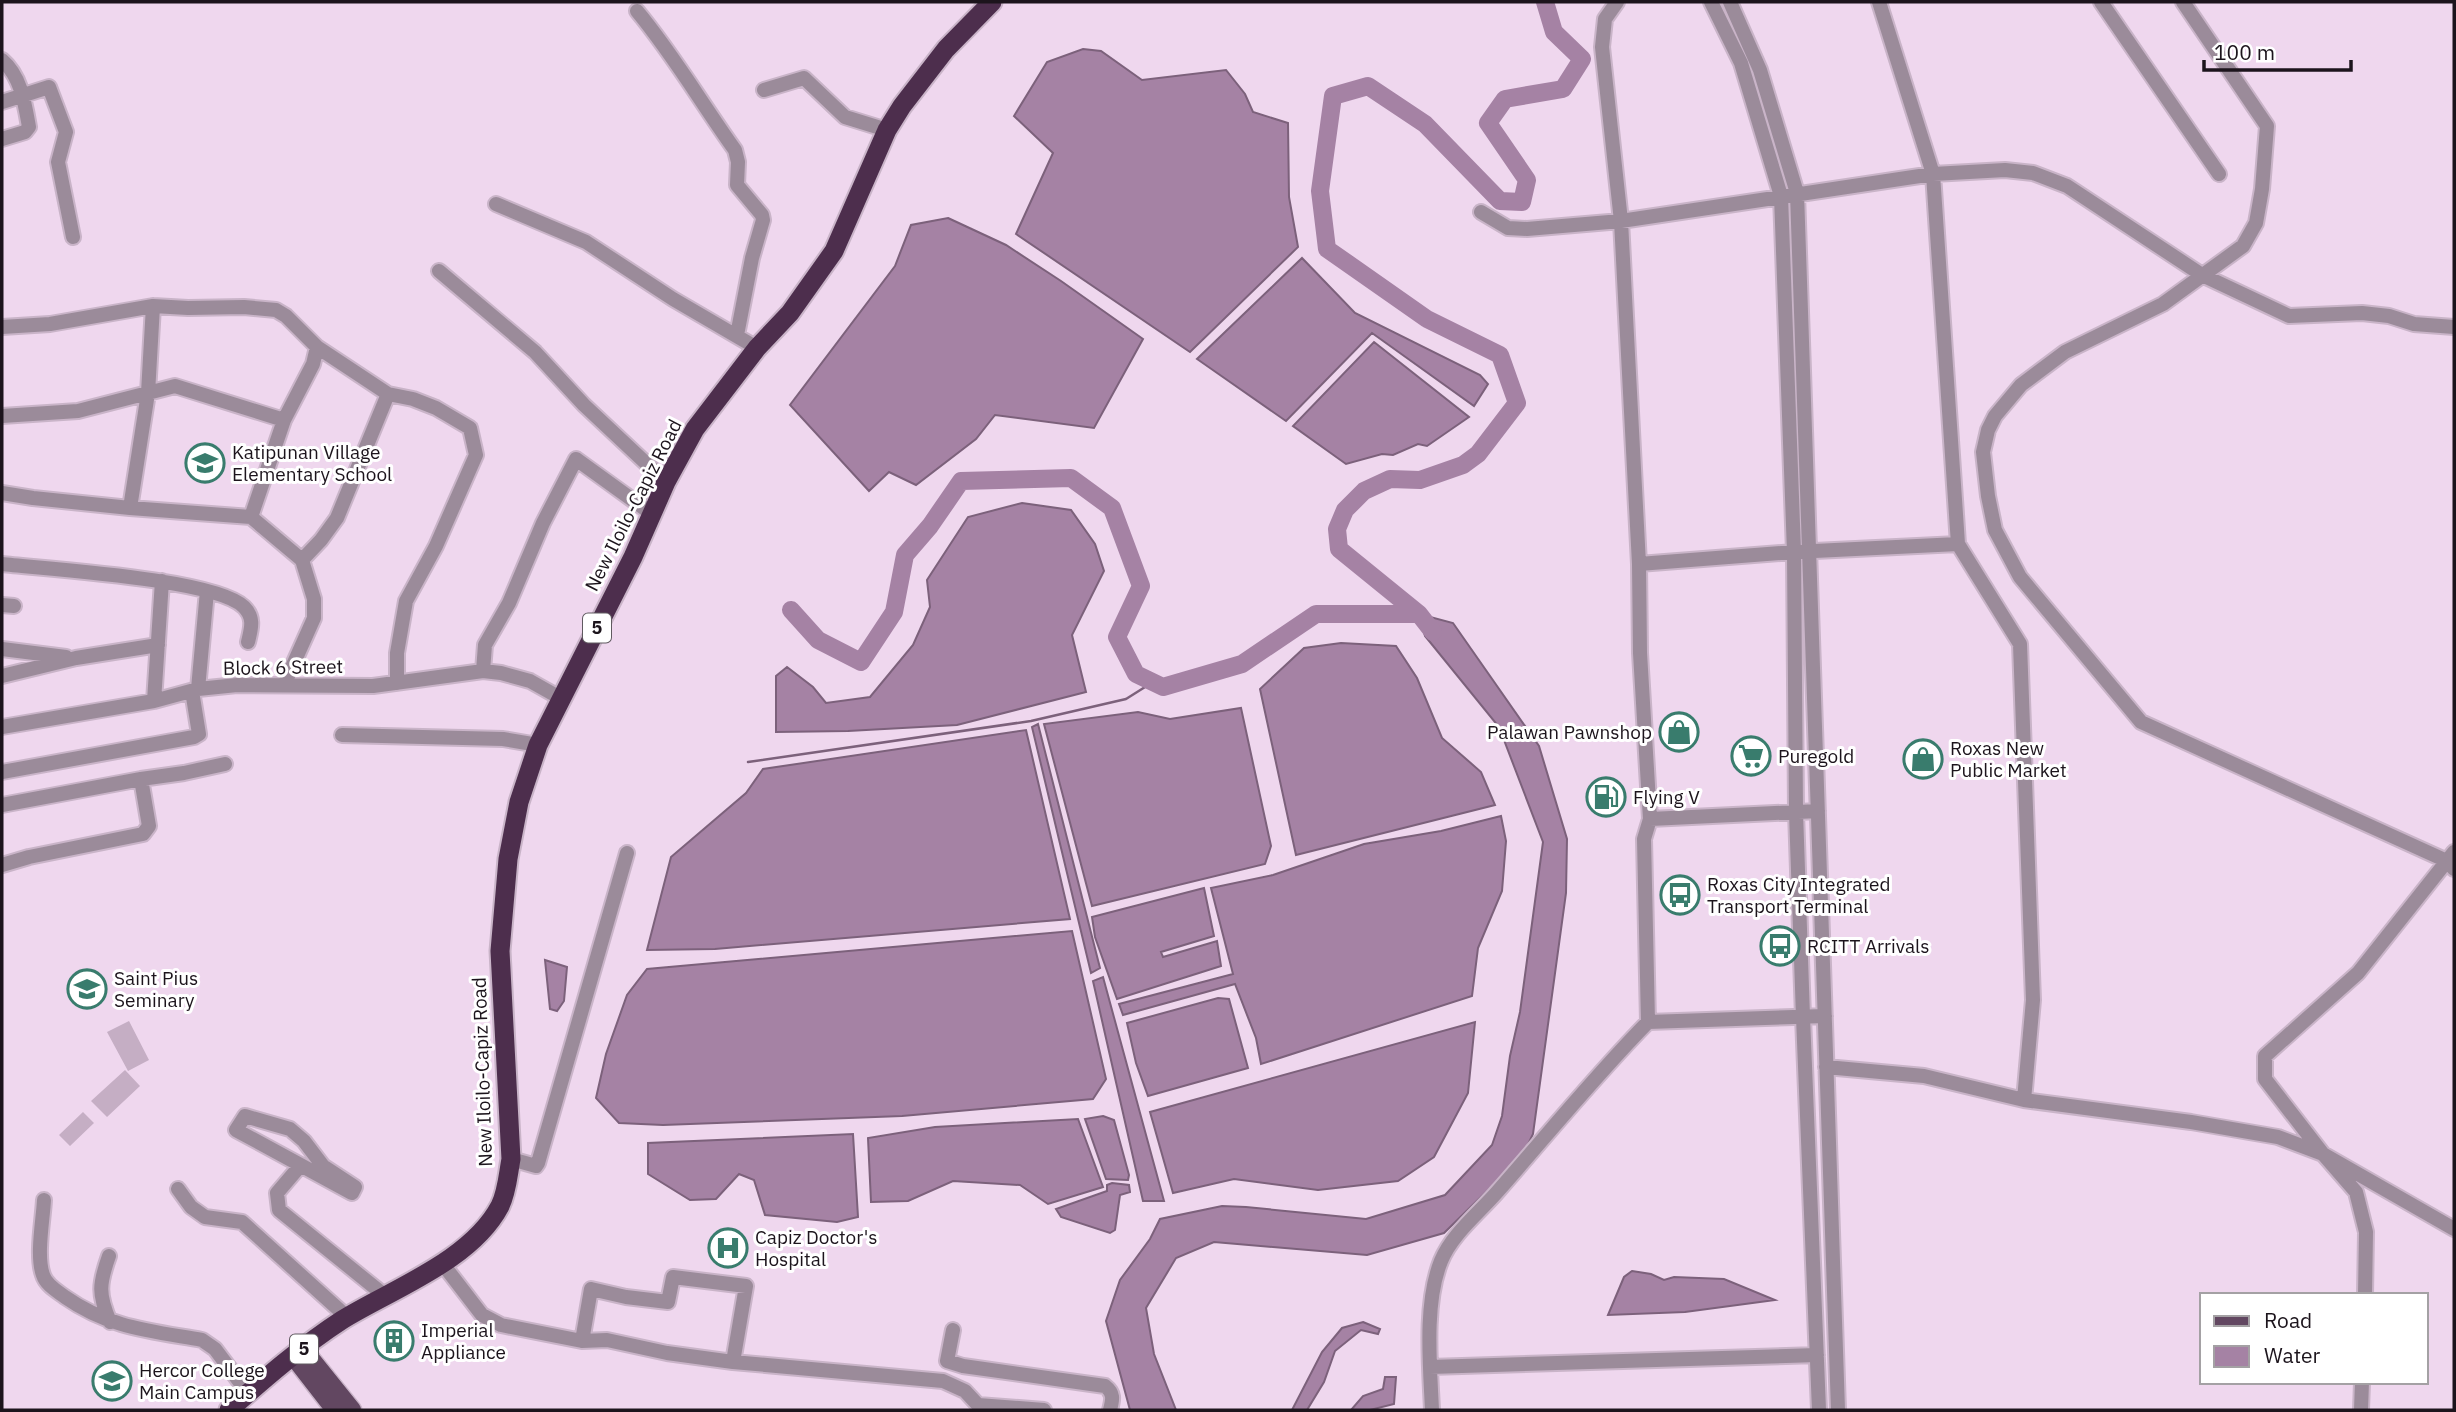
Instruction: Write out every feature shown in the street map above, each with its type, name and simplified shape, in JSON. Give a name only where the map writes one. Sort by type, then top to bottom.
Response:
[{"type":"highway","name":"New Iloilo-Capiz Road","points":[[384,1296],[468,1245],[489,1224],[501,1204],[508,1182],[510,1159],[500,951],[508,859],[519,802],[538,745],[633,557],[666,482],[695,429],[757,348],[790,313],[834,251],[887,130],[923,76],[992,2]]},
{"type":"highway","name":"5","points":[[229,1410],[298,1353],[347,1317],[384,1296]]},
{"type":"main road","points":[[298,1353],[340,1406]]},
{"type":"street","points":[[1432,1410],[1430,1367],[1433,1291],[1440,1262],[1450,1243],[1480,1212],[1564,1112],[1648,1022],[1644,839],[1650,819],[1640,653],[1640,564],[1621,221],[1602,47],[1605,19],[1617,2]]},
{"type":"street","points":[[1711,2],[1741,63],[1781,197],[1794,552],[1803,1017],[1819,1410]]},
{"type":"street","points":[[1730,2],[1760,70],[1797,193],[1838,1410]]},
{"type":"street","points":[[1880,2],[1933,174],[1958,544],[2020,644],[2032,1000],[2024,1100]]},
{"type":"street","points":[[2101,2],[2219,174]]},
{"type":"street","points":[[2183,2],[2267,126],[2262,189],[2256,223],[2243,246],[2163,304],[2065,352],[2021,385],[1994,416],[1988,429],[1983,452],[1988,496],[1995,530],[2020,577],[2141,722],[2452,861],[2358,973],[2265,1055],[2265,1079],[2356,1192],[2366,1232],[2365,1293]]},
{"type":"street","points":[[638,11],[735,150],[738,162],[737,185],[764,220],[752,258],[737,335]]},
{"type":"street","points":[[2,61],[10,68],[23,96],[29,127],[25,132],[2,139]]},
{"type":"street","points":[[764,90],[804,78],[845,117],[887,130]]},
{"type":"street","points":[[2,102],[49,87],[66,132],[58,162],[73,237]]},
{"type":"street","points":[[1481,212],[1508,228],[1527,229],[1621,221],[1933,174],[2005,170],[2033,173],[2067,186],[2202,275],[2289,316],[2362,313],[2389,316],[2414,324],[2454,327]]},
{"type":"street","points":[[496,204],[586,242],[673,299],[757,348]]},
{"type":"street","points":[[439,271],[535,352],[584,405],[666,482]]},
{"type":"street","points":[[2,327],[50,324],[153,306],[276,310],[286,316],[317,347],[388,394],[413,399],[436,408],[470,428],[476,455],[436,546],[406,601],[397,653],[397,683]]},
{"type":"street","points":[[131,508],[148,393],[153,306]]},
{"type":"street","points":[[251,517],[284,421],[313,364],[317,347]]},
{"type":"street","points":[[2,415],[78,411],[175,386],[284,421]]},
{"type":"street","points":[[302,560],[337,518],[388,394]]},
{"type":"street","points":[[483,671],[485,645],[509,603],[542,523],[576,459],[652,514]]},
{"type":"street","points":[[2,493],[131,508],[251,517],[302,560],[314,599],[314,618],[284,685]]},
{"type":"street","points":[[1640,564],[1794,552],[1958,544]]},
{"type":"street","points":[[2,564],[162,582],[223,596],[242,605],[252,622],[248,642]]},
{"type":"street","points":[[154,701],[162,582]]},
{"type":"street","points":[[2,772],[199,734],[195,690],[207,592]]},
{"type":"street","points":[[2,676],[76,658],[159,645]]},
{"type":"street","points":[[2,649],[76,658]]},
{"type":"street","name":"Block 6 Street","points":[[2,727],[154,701],[195,690],[237,685],[373,686],[483,671],[530,681],[562,698]]},
{"type":"street","points":[[342,735],[503,739],[538,745]]},
{"type":"street","points":[[2,805],[225,764]]},
{"type":"street","points":[[2,865],[41,854],[143,834],[149,826],[141,779]]},
{"type":"street","points":[[1650,819],[1818,811]]},
{"type":"street","points":[[510,1159],[536,1166],[538,1163],[627,853]]},
{"type":"street","points":[[1648,1022],[1825,1016]]},
{"type":"street","points":[[1826,1067],[1924,1076],[2024,1100],[2190,1122],[2277,1137],[2323,1154],[2454,1229]]},
{"type":"street","points":[[245,1116],[290,1129],[304,1140],[323,1166],[355,1187],[352,1193],[300,1166],[236,1130],[245,1116]]},
{"type":"street","points":[[300,1166],[277,1193],[279,1210],[384,1296]]},
{"type":"street","points":[[178,1189],[191,1207],[205,1217],[242,1222],[347,1317]]},
{"type":"street","points":[[44,1200],[41,1261],[43,1276],[51,1286],[82,1308],[110,1322],[202,1340],[215,1349],[248,1393]]},
{"type":"street","points":[[109,1256],[100,1299],[110,1322]]},
{"type":"street","points":[[442,1263],[482,1315],[500,1325],[582,1341],[607,1340],[667,1353],[733,1362],[943,1381],[965,1391],[978,1405],[1044,1410]]},
{"type":"street","points":[[582,1341],[591,1289],[668,1302],[673,1277],[746,1286],[733,1362]]},
{"type":"street","points":[[943,1381],[953,1330]]},
{"type":"street","points":[[1430,1367],[1817,1355]]},
{"type":"street","points":[[947,1362],[1105,1385],[1111,1391],[1113,1399],[1110,1410]]},
{"type":"street","points":[[2361,1410],[2362,1384]]},
{"type":"shaded area","points":[[129,1021],[149,1060],[128,1071],[107,1032]]},
{"type":"shaded area","points":[[125,1070],[140,1086],[107,1117],[91,1101]]},
{"type":"shaded area","points":[[83,1112],[94,1123],[70,1146],[59,1135]]},
{"type":"water","points":[[1083,49],[1101,51],[1142,80],[1226,70],[1245,94],[1253,112],[1288,123],[1289,197],[1298,247],[1190,352],[1016,234],[1053,153],[1014,116],[1047,62]]},
{"type":"water","points":[[948,218],[1006,245],[1143,339],[1094,428],[995,415],[976,439],[916,485],[889,472],[869,491],[790,405],[895,266],[911,225]]},
{"type":"water","points":[[1302,258],[1355,313],[1480,375],[1488,384],[1474,406],[1372,333],[1286,421],[1197,359]]},
{"type":"water","points":[[1374,342],[1469,417],[1427,446],[1418,444],[1393,455],[1382,454],[1346,464],[1293,426]]},
{"type":"water","points":[[1022,503],[1071,510],[1095,544],[1104,571],[1072,635],[1086,692],[957,725],[776,732],[776,676],[787,667],[813,687],[826,703],[870,697],[913,645],[930,607],[927,580],[968,517]]},
{"type":"water","points":[[1419,614],[1453,623],[1539,746],[1567,839],[1566,893],[1533,1134],[1522,1157],[1444,1233],[1367,1255],[1214,1242],[1176,1258],[1146,1308],[1154,1354],[1176,1410],[1130,1410],[1106,1321],[1120,1280],[1150,1239],[1160,1219],[1222,1206],[1366,1219],[1445,1195],[1492,1145],[1502,1116],[1510,1056],[1520,1012],[1543,842],[1499,727],[1425,636]]},
{"type":"water","points":[[1341,643],[1396,646],[1417,678],[1442,738],[1481,772],[1495,805],[1296,855],[1260,689],[1304,648]]},
{"type":"water","points":[[1241,708],[1271,846],[1265,864],[1092,906],[1044,724],[1138,712],[1170,719]]},
{"type":"water","points":[[1038,724],[1100,968],[1091,973],[1032,727]]},
{"type":"water","points":[[1026,730],[1070,919],[715,949],[647,950],[671,857],[746,793],[763,769]]},
{"type":"water","points":[[1501,816],[1506,841],[1502,891],[1478,948],[1472,996],[1261,1064],[1256,1038],[1235,984],[1123,1015],[1119,1004],[1233,974],[1211,888],[1273,875],[1364,844],[1441,831]]},
{"type":"water","points":[[1204,888],[1214,936],[1161,952],[1163,957],[1217,941],[1221,966],[1117,999],[1095,937],[1092,917]]},
{"type":"water","points":[[1072,931],[1106,1079],[1093,1099],[902,1116],[663,1125],[619,1123],[596,1098],[606,1054],[627,995],[647,969]]},
{"type":"water","points":[[545,960],[567,967],[564,1001],[557,1011],[550,1009]]},
{"type":"water","points":[[1103,977],[1164,1201],[1143,1201],[1093,981]]},
{"type":"water","points":[[1218,998],[1229,999],[1248,1068],[1148,1096],[1136,1063],[1127,1023]]},
{"type":"water","points":[[1475,1022],[1468,1093],[1434,1157],[1398,1181],[1318,1190],[1234,1179],[1173,1193],[1150,1112]]},
{"type":"water","points":[[1103,1116],[1114,1120],[1129,1175],[1128,1180],[1106,1179],[1085,1119]]},
{"type":"water","points":[[1078,1119],[1103,1187],[1048,1204],[1020,1185],[953,1181],[908,1201],[871,1202],[868,1138],[935,1127]]},
{"type":"water","points":[[853,1134],[858,1217],[837,1222],[765,1215],[754,1180],[739,1174],[716,1199],[690,1200],[648,1174],[648,1143]]},
{"type":"water","points":[[1107,1185],[1129,1185],[1130,1192],[1120,1195],[1115,1230],[1110,1233],[1061,1217],[1056,1209],[1107,1191]]},
{"type":"water","points":[[1632,1271],[1651,1274],[1664,1280],[1674,1277],[1724,1279],[1775,1300],[1685,1312],[1608,1315],[1624,1277]]},
{"type":"water","points":[[1363,1322],[1380,1329],[1378,1334],[1361,1330],[1335,1351],[1324,1382],[1307,1410],[1292,1410],[1322,1352],[1342,1328]]},
{"type":"water","points":[[1385,1377],[1396,1377],[1394,1404],[1370,1410],[1351,1410],[1363,1396],[1383,1389]]},
{"type":"waterway","points":[[1433,632],[1419,614],[1339,549],[1337,529],[1345,510],[1364,491],[1390,479],[1420,480],[1463,465],[1478,454],[1517,403],[1500,355],[1427,319],[1327,249],[1320,191],[1333,96],[1368,86],[1425,124],[1500,201],[1522,202],[1527,180],[1488,123],[1505,99],[1563,89],[1582,59],[1554,32],[1545,2]]},
{"type":"waterway","points":[[791,610],[818,640],[861,662],[894,612],[905,555],[930,526],[961,481],[1071,478],[1112,508],[1141,586],[1117,637],[1136,674],[1163,687],[1242,664],[1316,614],[1419,614]]},
{"type":"waterway","points":[[748,762],[1031,721],[1126,699],[1153,682]]},
{"type":"place","name":"Katipunan Village Elementary School","points":[[205,463]]},
{"type":"place","name":"Palawan Pawnshop","points":[[1679,732]]},
{"type":"place","name":"Puregold","points":[[1751,756]]},
{"type":"place","name":"Roxas New Public Market","points":[[1923,759]]},
{"type":"place","name":"Flying V","points":[[1606,797]]},
{"type":"place","name":"Roxas City Integrated Transport Terminal","points":[[1680,895]]},
{"type":"place","name":"RCITT Arrivals","points":[[1780,946]]},
{"type":"place","name":"Saint Pius Seminary","points":[[87,989]]},
{"type":"place","name":"Capiz Doctor's Hospital","points":[[728,1248]]},
{"type":"place","name":"Imperial Appliance","points":[[394,1341]]},
{"type":"place","name":"Hercor College Main Campus","points":[[112,1381]]}]
